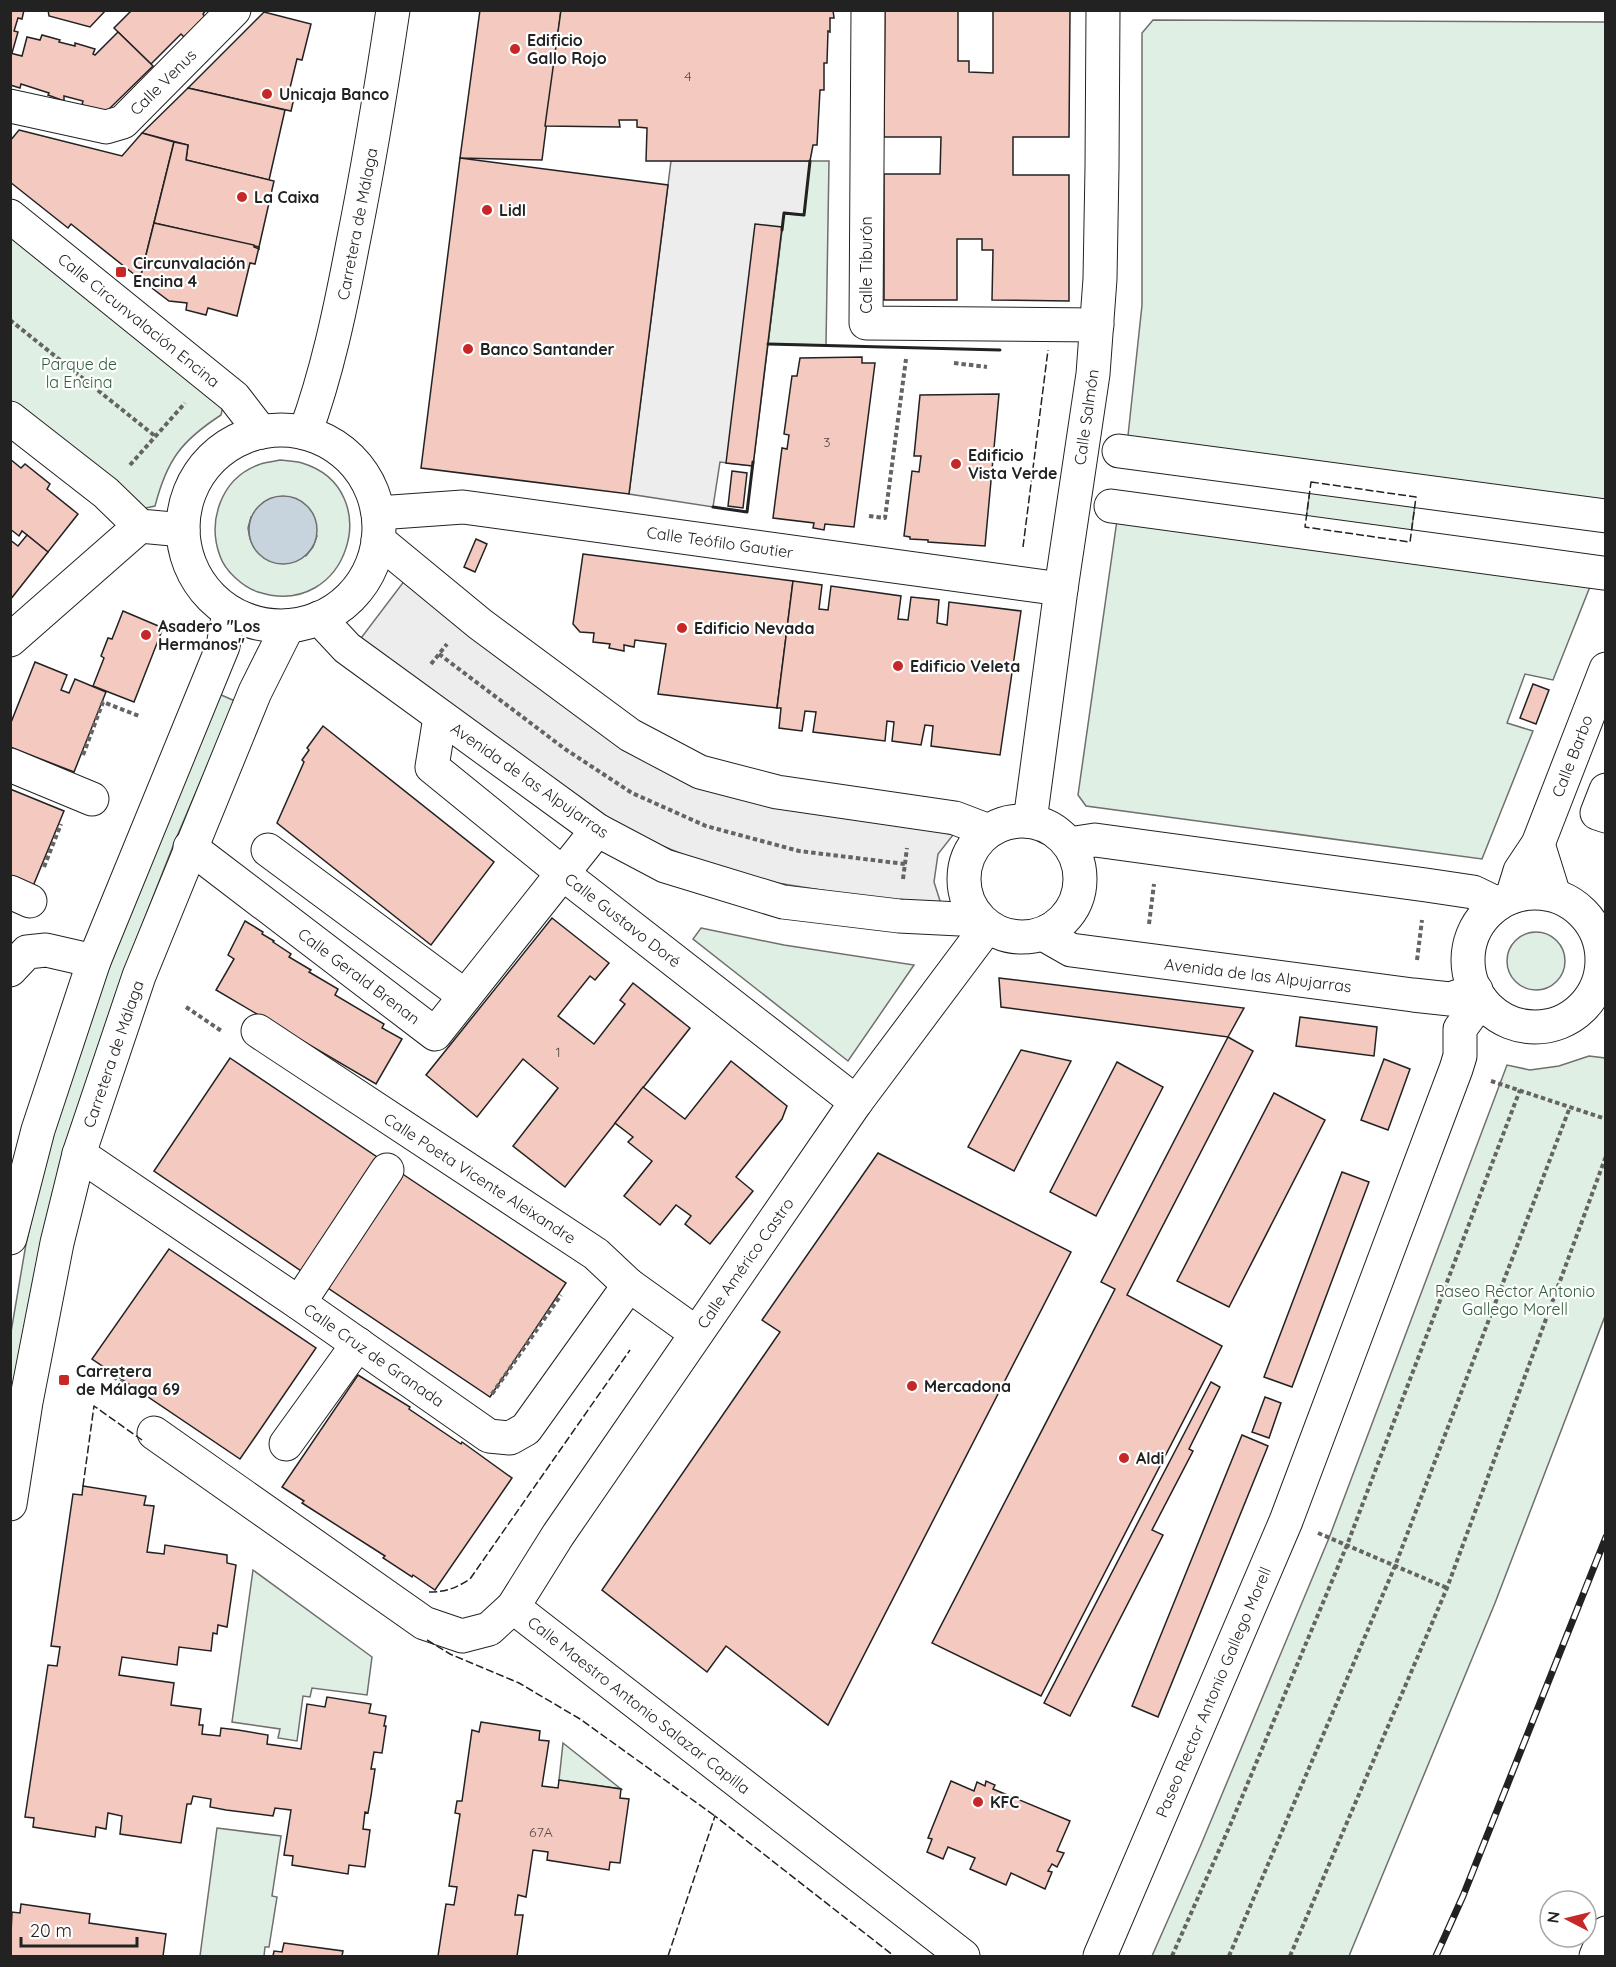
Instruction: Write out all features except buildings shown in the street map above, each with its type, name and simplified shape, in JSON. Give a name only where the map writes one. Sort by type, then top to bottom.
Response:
[{"type":"street","name":"Calle Venus","points":[[10,106],[106,127],[123,122],[234,10]]},
{"type":"street","name":"Carretera de Málaga","points":[[304,433],[317,401],[339,318],[370,159],[393,10]]},
{"type":"street","name":"Calle Tiburón","points":[[868,10],[866,323],[1097,325]]},
{"type":"street","name":"Calle Salmón","points":[[1030,821],[1093,374],[1097,325],[1102,167],[1102,10]]},
{"type":"street","name":"Calle Circunvalación Encina","points":[[10,216],[234,397],[261,432]]},
{"type":"street","points":[[10,418],[106,493],[140,526],[183,530]]},
{"type":"street","points":[[283,430],[304,433],[336,447],[360,470],[371,490],[378,526],[372,565],[359,587],[341,605],[319,618],[288,626],[260,625],[229,612],[204,589],[195,575],[188,558],[183,530],[189,493],[209,461],[239,439],[261,432],[283,430]]},
{"type":"street","points":[[1119,451],[1605,516]]},
{"type":"street","points":[[1111,506],[1603,573]]},
{"type":"street","name":"Calle Teófilo Gautier","points":[[378,526],[463,507],[1061,589]]},
{"type":"street","points":[[10,640],[140,526]]},
{"type":"street","points":[[378,526],[480,624],[630,735],[700,772],[777,792],[954,819],[988,831]]},
{"type":"street","points":[[10,1238],[38,1130],[94,961],[223,646],[229,612]]},
{"type":"street","name":"Avenida de las Alpujarras","points":[[319,618],[347,648],[597,830],[665,866],[783,902],[899,916],[983,923]]},
{"type":"street","name":"Carretera de Málaga","points":[[10,1504],[26,1402],[57,1243],[79,1154],[139,976],[190,847],[255,692],[288,626]]},
{"type":"street","name":"Calle Barbo","points":[[1505,900],[1538,844],[1605,669]]},
{"type":"street","name":"Calle Gustavo Doré","points":[[440,717],[432,767],[563,874],[856,1102]]},
{"type":"street","points":[[10,765],[92,798]]},
{"type":"street","points":[[1605,790],[1597,813],[1605,816]]},
{"type":"street","points":[[1030,821],[1045,825],[1069,844],[1077,860],[1080,878],[1078,896],[1070,912],[1059,925],[1043,934],[1024,938],[1005,936],[983,923],[968,903],[963,884],[965,863],[975,845],[988,831],[1002,824],[1030,821]]},
{"type":"street","name":"Calle Gerald Brenan","points":[[190,847],[435,1034],[597,830]]},
{"type":"street","points":[[1069,844],[1095,840],[1426,885],[1473,892],[1505,900]]},
{"type":"street","points":[[1538,844],[1554,895]]},
{"type":"street","points":[[268,850],[465,996]]},
{"type":"street","points":[[1533,893],[1554,895],[1597,917],[1602,956],[1600,977],[1592,996],[1592,1016],[1538,1027],[1510,1022],[1496,1015],[1478,995],[1469,972],[1468,952],[1473,933],[1484,917],[1505,900],[1533,893]]},
{"type":"street","name":"Calle Américo Castro","points":[[513,1607],[558,1535],[696,1333],[983,923]]},
{"type":"street","name":"Avenida de las Alpujarras","points":[[1043,934],[1071,950],[1450,999],[1478,995]]},
{"type":"street","points":[[10,970],[27,952],[46,950],[94,961]]},
{"type":"street","name":"Paseo Rector Antonio Gallego Morell","points":[[1100,1956],[1286,1521],[1460,1056],[1460,1029],[1478,995]]},
{"type":"street","points":[[1460,1056],[1510,1022]]},
{"type":"street","name":"Calle Poeta Vicente Aleixandre","points":[[258,1030],[596,1254],[629,1285],[696,1333]]},
{"type":"street","name":"Calle Cruz de Granada","points":[[79,1154],[299,1303],[489,1436],[510,1438],[526,1429],[629,1285]]},
{"type":"street","points":[[299,1303],[387,1170]]},
{"type":"street","points":[[286,1444],[358,1344]]},
{"type":"street","name":"Calle Maestro Antonio Salazar Capilla","points":[[154,1433],[424,1623],[462,1636],[489,1629],[513,1607],[963,1956]]},
{"type":"street","points":[[1596,1956],[1605,1933]]},
{"type":"path","points":[[10,320],[155,436]]},
{"type":"path","points":[[869,516],[885,518],[906,358],[917,359]]},
{"type":"path","points":[[952,363],[987,367]]},
{"type":"path","points":[[126,469],[186,401]]},
{"type":"path","points":[[428,669],[451,639]]},
{"type":"path","points":[[80,763],[103,702],[139,716]]},
{"type":"path","points":[[43,869],[64,816]]},
{"type":"path","points":[[903,882],[907,845]]},
{"type":"path","points":[[1148,932],[1155,878]]},
{"type":"path","points":[[1416,970],[1423,915]]},
{"type":"path","points":[[1491,1081],[1605,1119]]},
{"type":"path","points":[[1172,1956],[1347,1545],[1520,1090]]},
{"type":"path","points":[[1229,1956],[1395,1566],[1570,1107]]},
{"type":"path","points":[[1290,1956],[1448,1587],[1605,1156]]},
{"type":"path","points":[[491,1395],[561,1295]]},
{"type":"path","points":[[101,1368],[130,1388]]},
{"type":"path","points":[[1318,1533],[1448,1587]]},
{"type":"green space","points":[[1153,20],[1605,22],[1605,509],[1127,445],[1142,305],[1142,33]]},
{"type":"green space","points":[[810,161],[829,161],[826,345],[768,344],[784,213],[803,214]]},
{"type":"green space","name":"Parque de la Encina","points":[[10,230],[224,402],[221,415],[207,424],[178,453],[165,476],[155,506],[141,509],[11,405]]},
{"type":"green space","points":[[280,460],[302,463],[328,477],[344,498],[350,523],[346,548],[334,571],[315,588],[289,596],[252,590],[230,573],[222,562],[216,543],[215,529],[220,503],[235,480],[245,471],[260,464]],"holes":[[[251,517],[317,536],[306,556],[250,539],[248,528]]]},
{"type":"green space","points":[[1311,482],[1416,497],[1410,542],[1305,527]]},
{"type":"green space","points":[[1118,513],[1593,579],[1553,680],[1525,674],[1507,723],[1533,731],[1482,859],[1086,806],[1078,795]]},
{"type":"green space","points":[[219,694],[235,701],[175,841],[126,966],[11,1428],[11,1332],[26,1244],[52,1132],[111,962]]},
{"type":"green space","points":[[701,928],[784,945],[914,965],[848,1061],[693,939]]},
{"type":"green space","points":[[1530,932],[1542,932],[1557,940],[1565,955],[1565,967],[1557,982],[1542,990],[1530,990],[1515,982],[1507,967],[1507,955],[1515,940]]},
{"type":"green space","name":"Paseo Rector Antonio Gallego Morell","points":[[1589,1056],[1605,1058],[1605,1316],[1495,1603],[1349,1956],[1152,1956],[1329,1538],[1507,1065],[1530,1070],[1559,1066]]},
{"type":"green space","points":[[253,1570],[372,1657],[367,1695],[312,1688],[310,1697],[303,1696],[297,1741],[278,1738],[280,1729],[232,1722]]},
{"type":"green space","points":[[563,1743],[621,1789],[559,1780]]},
{"type":"green space","points":[[217,1828],[281,1836],[272,1896],[277,1897],[269,1947],[265,1947],[264,1956],[200,1956]]},
{"type":"shaded area","points":[[671,161],[810,161],[804,215],[784,214],[753,466],[720,462],[713,507],[629,494]]},
{"type":"shaded area","points":[[276,496],[290,496],[302,501],[312,511],[317,530],[312,549],[302,559],[290,564],[276,564],[264,559],[254,549],[249,537],[249,523],[254,511],[264,501]]},
{"type":"shaded area","points":[[405,580],[625,747],[953,835],[938,854],[934,882],[941,904],[865,897],[777,883],[704,863],[621,829],[358,642]]},
{"type":"railway","points":[[1436,1956],[1463,1896],[1606,1537]]},
{"type":"fence","points":[[1023,547],[1048,350]]},
{"type":"fence","points":[[1311,482],[1416,497],[1410,542],[1305,527],[1311,482]]},
{"type":"fence","points":[[429,1592],[451,1589],[470,1579],[630,1350]]},
{"type":"fence","points":[[83,1486],[94,1406],[142,1440]]},
{"type":"fence","points":[[427,1640],[450,1654],[519,1683],[580,1719],[715,1816]]},
{"type":"fence","points":[[668,1956],[715,1816],[894,1956]]},
{"type":"wall","points":[[782,230],[784,213],[804,215],[810,161]]},
{"type":"wall","points":[[768,344],[1000,350]]},
{"type":"wall","points":[[713,507],[747,512],[753,462]]},
{"type":"place","name":"Edificio Gallo Rojo","points":[[515,49]]},
{"type":"place","name":"Unicaja Banco","points":[[267,94]]},
{"type":"place","name":"La Caixa","points":[[242,197]]},
{"type":"place","name":"Lidl","points":[[487,210]]},
{"type":"place","name":"Circunvalación Encina 4","points":[[121,272]]},
{"type":"place","name":"Banco Santander","points":[[468,349]]},
{"type":"place","name":"Edificio Vista Verde","points":[[956,464]]},
{"type":"place","name":"Edificio Nevada","points":[[682,628]]},
{"type":"place","name":"Asadero \"Los Hermanos\"","points":[[146,635]]},
{"type":"place","name":"Edificio Veleta","points":[[898,666]]},
{"type":"place","name":"Carretera de Málaga 69","points":[[64,1380]]},
{"type":"place","name":"Mercadona","points":[[912,1386]]},
{"type":"place","name":"Aldi","points":[[1124,1458]]},
{"type":"place","name":"KFC","points":[[978,1802]]}]
